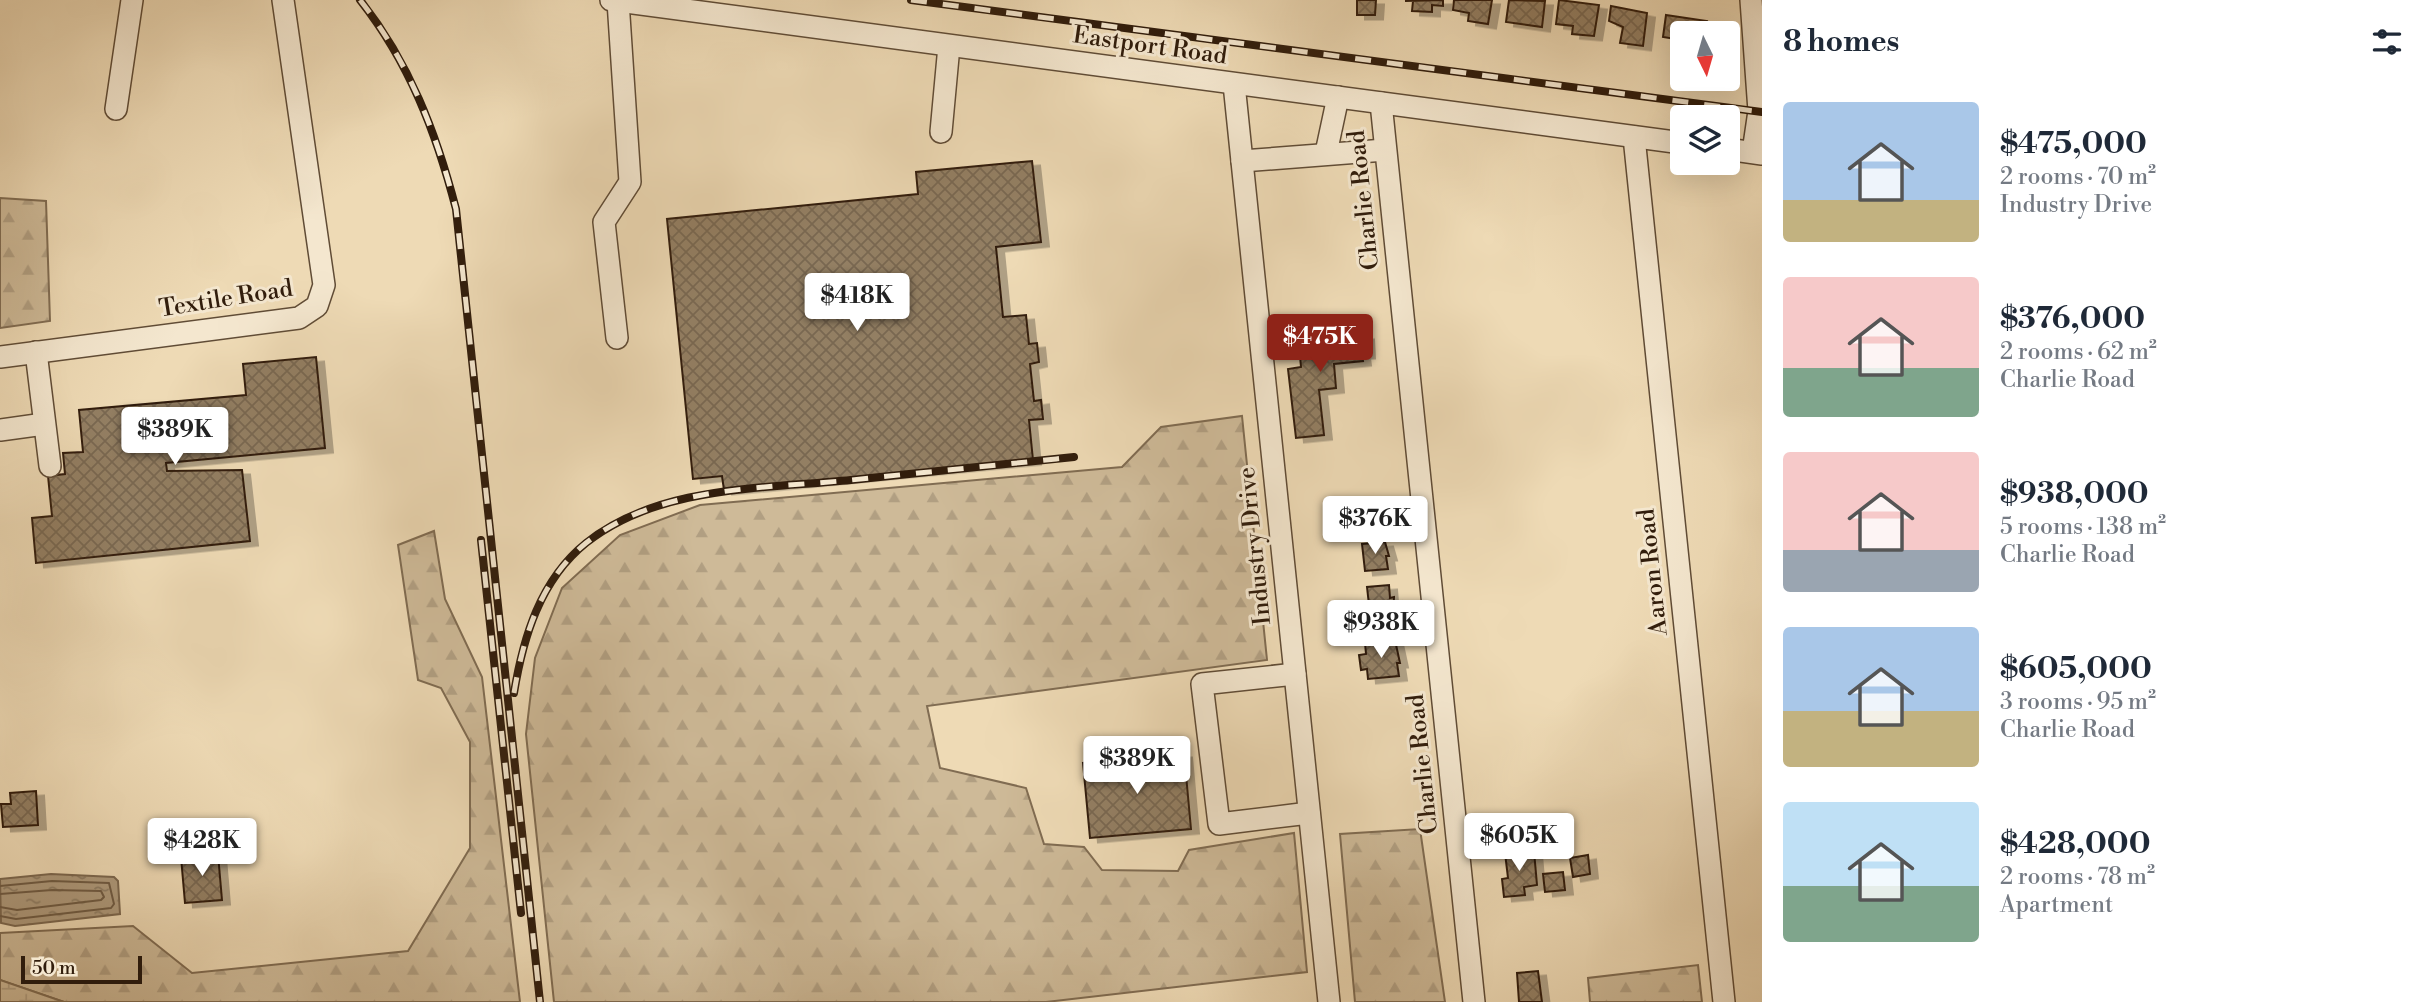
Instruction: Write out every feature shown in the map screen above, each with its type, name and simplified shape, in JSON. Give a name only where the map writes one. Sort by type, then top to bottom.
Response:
[{"type":"street","points":[[116,109],[132,0]]},
{"type":"street","name":"Textile Road","points":[[0,357],[299,318],[317,306],[324,285],[283,0]]},
{"type":"street","points":[[614,1],[630,182],[604,222],[617,338]]},
{"type":"street","name":"Eastport Road","points":[[614,1],[1670,142]]},
{"type":"street","points":[[1740,151],[1758,153],[1759,39],[1755,6]]},
{"type":"street","points":[[941,132],[949,46]]},
{"type":"street","name":"Industry Drive","points":[[1234,84],[1329,1002]]},
{"type":"street","points":[[1326,153],[1338,97]]},
{"type":"street","name":"Charlie Road","points":[[1381,103],[1474,1002]]},
{"type":"street","name":"Aaron Road","points":[[1634,137],[1724,1002]]},
{"type":"street","points":[[1242,161],[1385,150]]},
{"type":"street","points":[[36,352],[50,466]]},
{"type":"street","points":[[0,430],[44,424]]},
{"type":"street","points":[[1295,674],[1202,684],[1219,824],[1309,813]]},
{"type":"green space","points":[[0,198],[46,201],[50,321],[0,328]]},
{"type":"green space","points":[[1242,416],[1267,660],[927,706],[940,768],[1026,788],[1044,844],[1084,847],[1102,870],[1178,871],[1189,850],[1294,833],[1307,972],[1046,1002],[554,1002],[526,734],[535,658],[562,588],[620,535],[700,505],[1122,467],[1161,427]]},
{"type":"green space","points":[[434,531],[445,599],[482,677],[520,1002],[64,1002],[0,980],[0,933],[133,926],[192,973],[408,951],[470,848],[470,742],[441,688],[418,680],[398,545]]},
{"type":"green space","points":[[1420,829],[1445,1002],[1355,1002],[1340,834]]},
{"type":"green space","points":[[1698,965],[1702,1002],[1590,1002],[1588,978]]},
{"type":"green space","points":[[0,980],[64,1002],[0,1002]]},
{"type":"water","points":[[51,874],[114,877],[118,881],[120,914],[15,926],[1,923],[0,879]]},
{"type":"building","points":[[1357,0],[1376,0],[1375,15],[1357,15]]},
{"type":"building","points":[[1443,0],[1443,6],[1432,5],[1432,12],[1412,11],[1413,1],[1405,1]]},
{"type":"building","points":[[1454,0],[1492,0],[1488,24],[1468,21],[1469,13],[1453,10]]},
{"type":"building","points":[[1509,0],[1545,1],[1542,27],[1506,22]]},
{"type":"building","points":[[1559,0],[1599,5],[1594,36],[1572,34],[1573,26],[1556,24]]},
{"type":"building","points":[[1611,6],[1647,13],[1643,46],[1620,43],[1623,27],[1609,21]]},
{"type":"building","points":[[1666,15],[1707,21],[1670,21],[1670,38],[1663,37]]},
{"type":"building","points":[[1032,161],[1041,242],[996,247],[1003,317],[1026,315],[1029,344],[1037,343],[1039,362],[1030,364],[1034,401],[1041,400],[1043,419],[1029,420],[1033,460],[724,490],[722,476],[693,479],[667,219],[918,194],[916,172]]},
{"type":"building","points":[[1361,328],[1362,336],[1366,335],[1367,354],[1362,354],[1363,361],[1334,364],[1336,388],[1319,390],[1324,435],[1296,438],[1288,369],[1301,367],[1298,335]]},
{"type":"building","points":[[316,357],[325,448],[166,463],[167,471],[242,470],[250,541],[36,563],[32,518],[52,516],[48,476],[65,474],[63,453],[83,452],[79,410],[246,395],[243,364]]},
{"type":"building","points":[[1385,542],[1389,556],[1386,556],[1388,569],[1365,571],[1362,544]]},
{"type":"building","points":[[1389,585],[1390,598],[1394,597],[1393,621],[1371,623],[1367,587]]},
{"type":"building","points":[[1395,640],[1400,663],[1397,663],[1399,676],[1368,679],[1367,669],[1361,670],[1359,655],[1366,654],[1365,643]]},
{"type":"building","points":[[1184,753],[1191,829],[1090,838],[1083,763]]},
{"type":"building","points":[[36,791],[38,825],[3,827],[1,804],[11,804],[10,793]]},
{"type":"building","points":[[1534,851],[1537,885],[1524,887],[1525,895],[1504,897],[1502,879],[1508,878],[1505,853]]},
{"type":"building","points":[[218,854],[222,900],[185,903],[181,857]]},
{"type":"building","points":[[1588,855],[1590,874],[1573,877],[1570,858]]},
{"type":"building","points":[[1563,872],[1565,890],[1545,892],[1543,874]]},
{"type":"building","points":[[1538,971],[1542,1002],[1519,1002],[1517,973]]},
{"type":"railway","points":[[360,0],[393,48],[419,99],[430,125],[456,209],[540,1002]]},
{"type":"railway","points":[[911,0],[1762,112]]},
{"type":"railway","points":[[514,693],[536,611],[557,574],[586,543],[615,524],[646,510],[713,493],[1074,457]]},
{"type":"railway","points":[[481,540],[521,913]]}]
